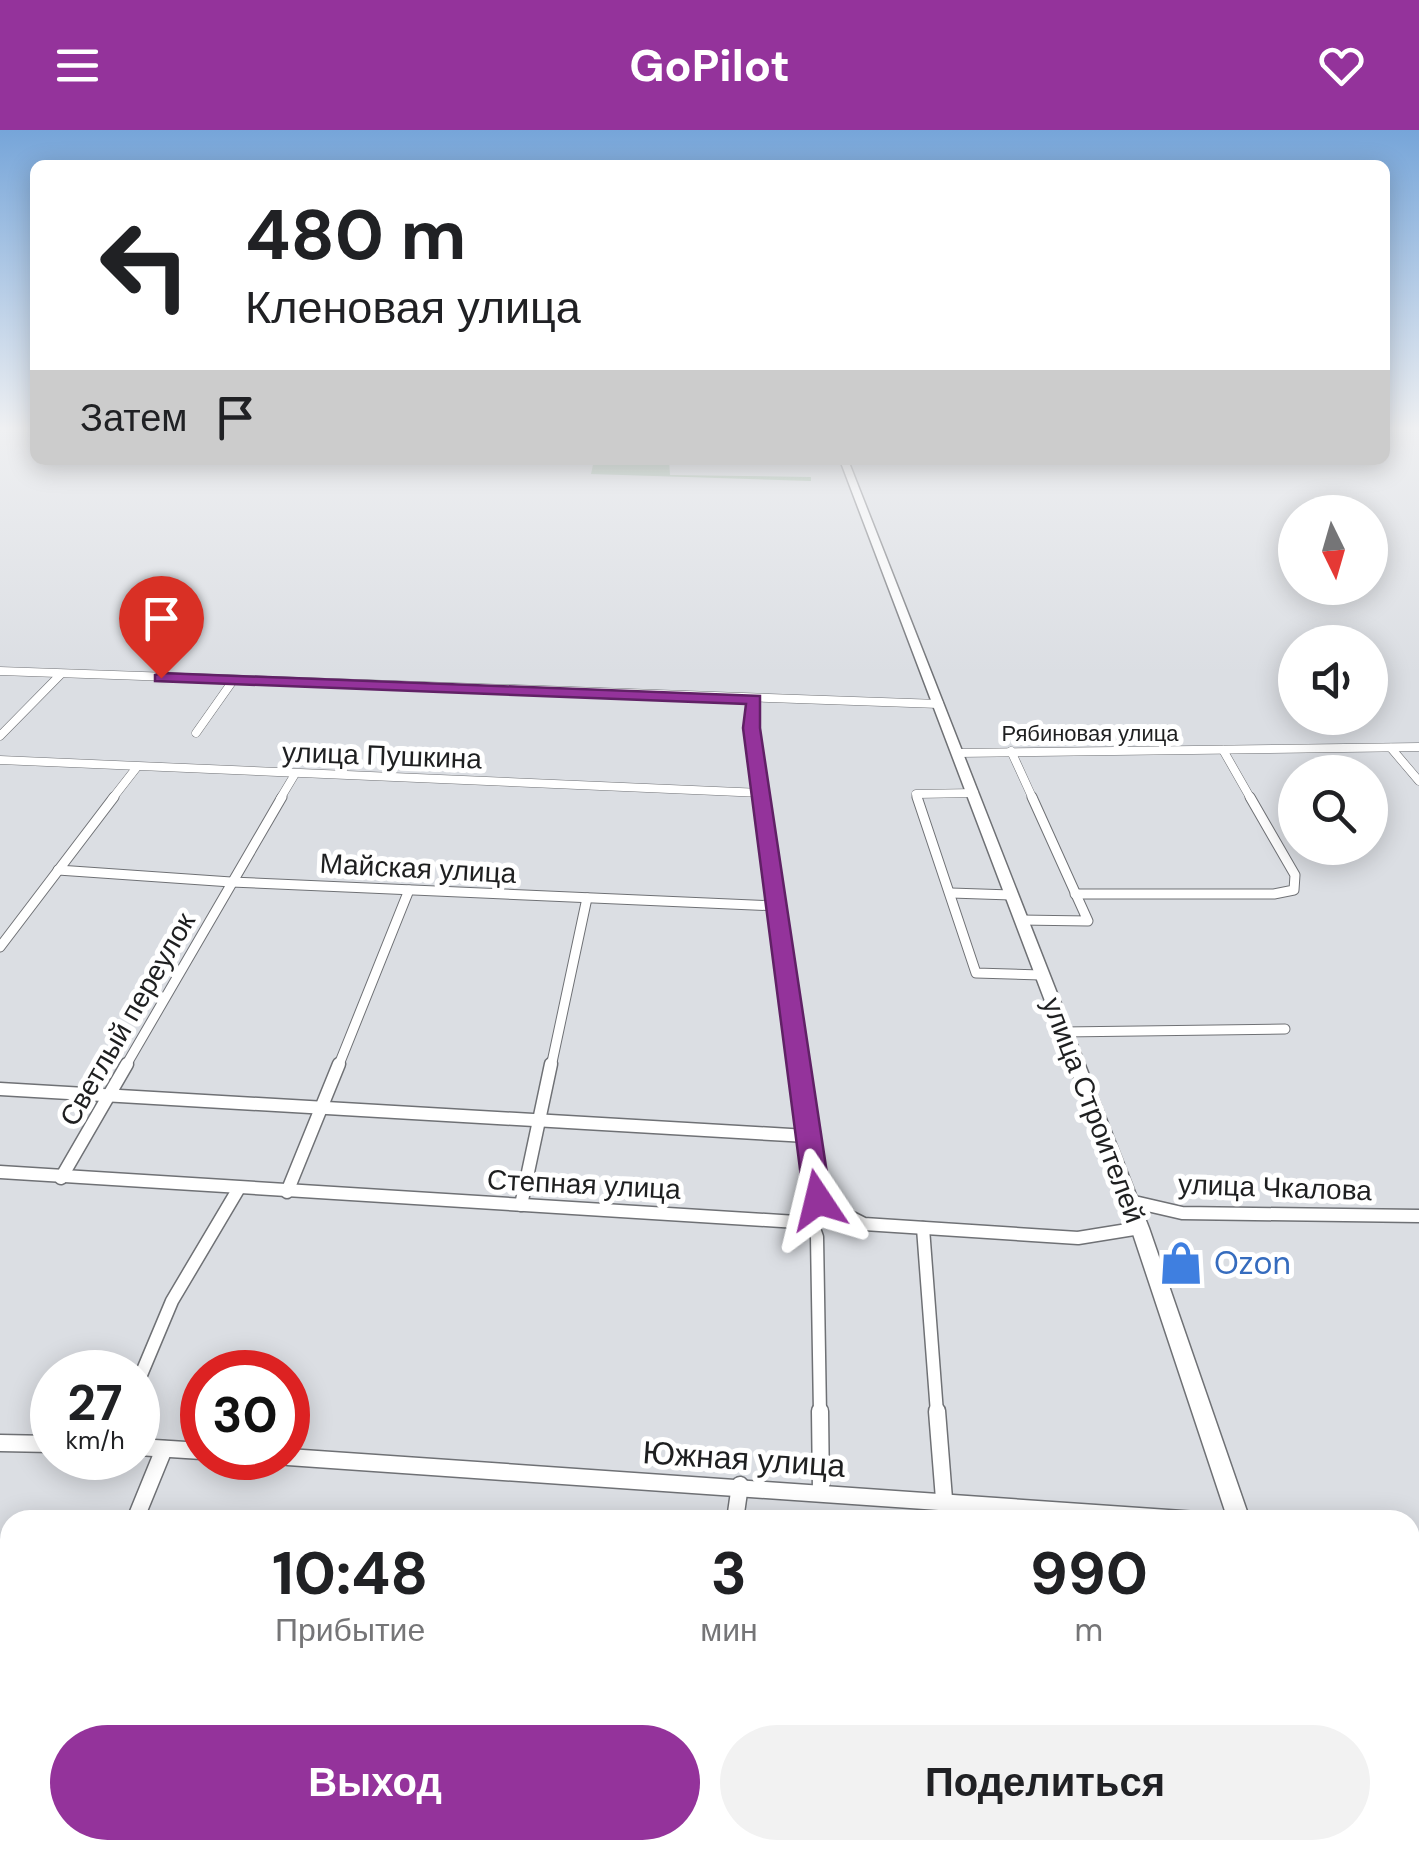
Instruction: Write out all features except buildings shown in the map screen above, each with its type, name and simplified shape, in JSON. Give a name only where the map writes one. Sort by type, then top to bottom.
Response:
[{"type":"main road","name":"улица Строителей","points":[[864,512],[1130,1201],[1235,1510]]},
{"type":"street","points":[[0,671],[939,704]]},
{"type":"street","points":[[0,736],[60,674]]},
{"type":"street","points":[[196,732],[232,682]]},
{"type":"street","points":[[754,699],[751,728],[818,1200],[812,1223],[817,1237],[821,1492]]},
{"type":"street","name":"Рябиновая улица","points":[[958,752],[1419,747]]},
{"type":"street","points":[[1392,748],[1419,781]]},
{"type":"street","points":[[1075,894],[1274,894],[1294,890],[1296,876],[1222,750]]},
{"type":"street","points":[[1011,751],[1088,921],[1020,920]]},
{"type":"street","name":"улица Пушкина","points":[[0,760],[762,793]]},
{"type":"street","points":[[0,946],[137,768]]},
{"type":"street","name":"Светлый переулок","points":[[62,1178],[295,774]]},
{"type":"street","points":[[974,792],[916,794],[976,973],[1042,975]]},
{"type":"street","name":"Майская улица","points":[[58,870],[231,882],[776,906]]},
{"type":"street","points":[[287,1192],[409,890]]},
{"type":"street","points":[[951,894],[1010,895]]},
{"type":"street","points":[[520,1205],[587,898]]},
{"type":"street","points":[[1062,1032],[1284,1028]]},
{"type":"street","points":[[0,1088],[325,1104],[807,1136]]},
{"type":"street","name":"Степная улица","points":[[0,1172],[812,1223]]},
{"type":"street","points":[[151,1350],[172,1301],[239,1188]]},
{"type":"street","points":[[818,1200],[846,1218],[864,1224],[1078,1238],[1140,1228]]},
{"type":"street","name":"улица Чкалова","points":[[1130,1201],[1182,1213],[1419,1216]]},
{"type":"street","points":[[923,1228],[944,1500]]},
{"type":"street","points":[[0,1443],[30,1444]]},
{"type":"street","points":[[160,1449],[180,1450]]},
{"type":"street","points":[[139,1510],[164,1449]]},
{"type":"street","name":"Южная улица","points":[[310,1458],[1070,1510]]},
{"type":"street","points":[[736,1510],[740,1486]]},
{"type":"place","name":"Ozon","points":[[1181,1263]]},
{"type":"route","points":[[161,678],[754,699],[751,728],[818,1200]]}]
